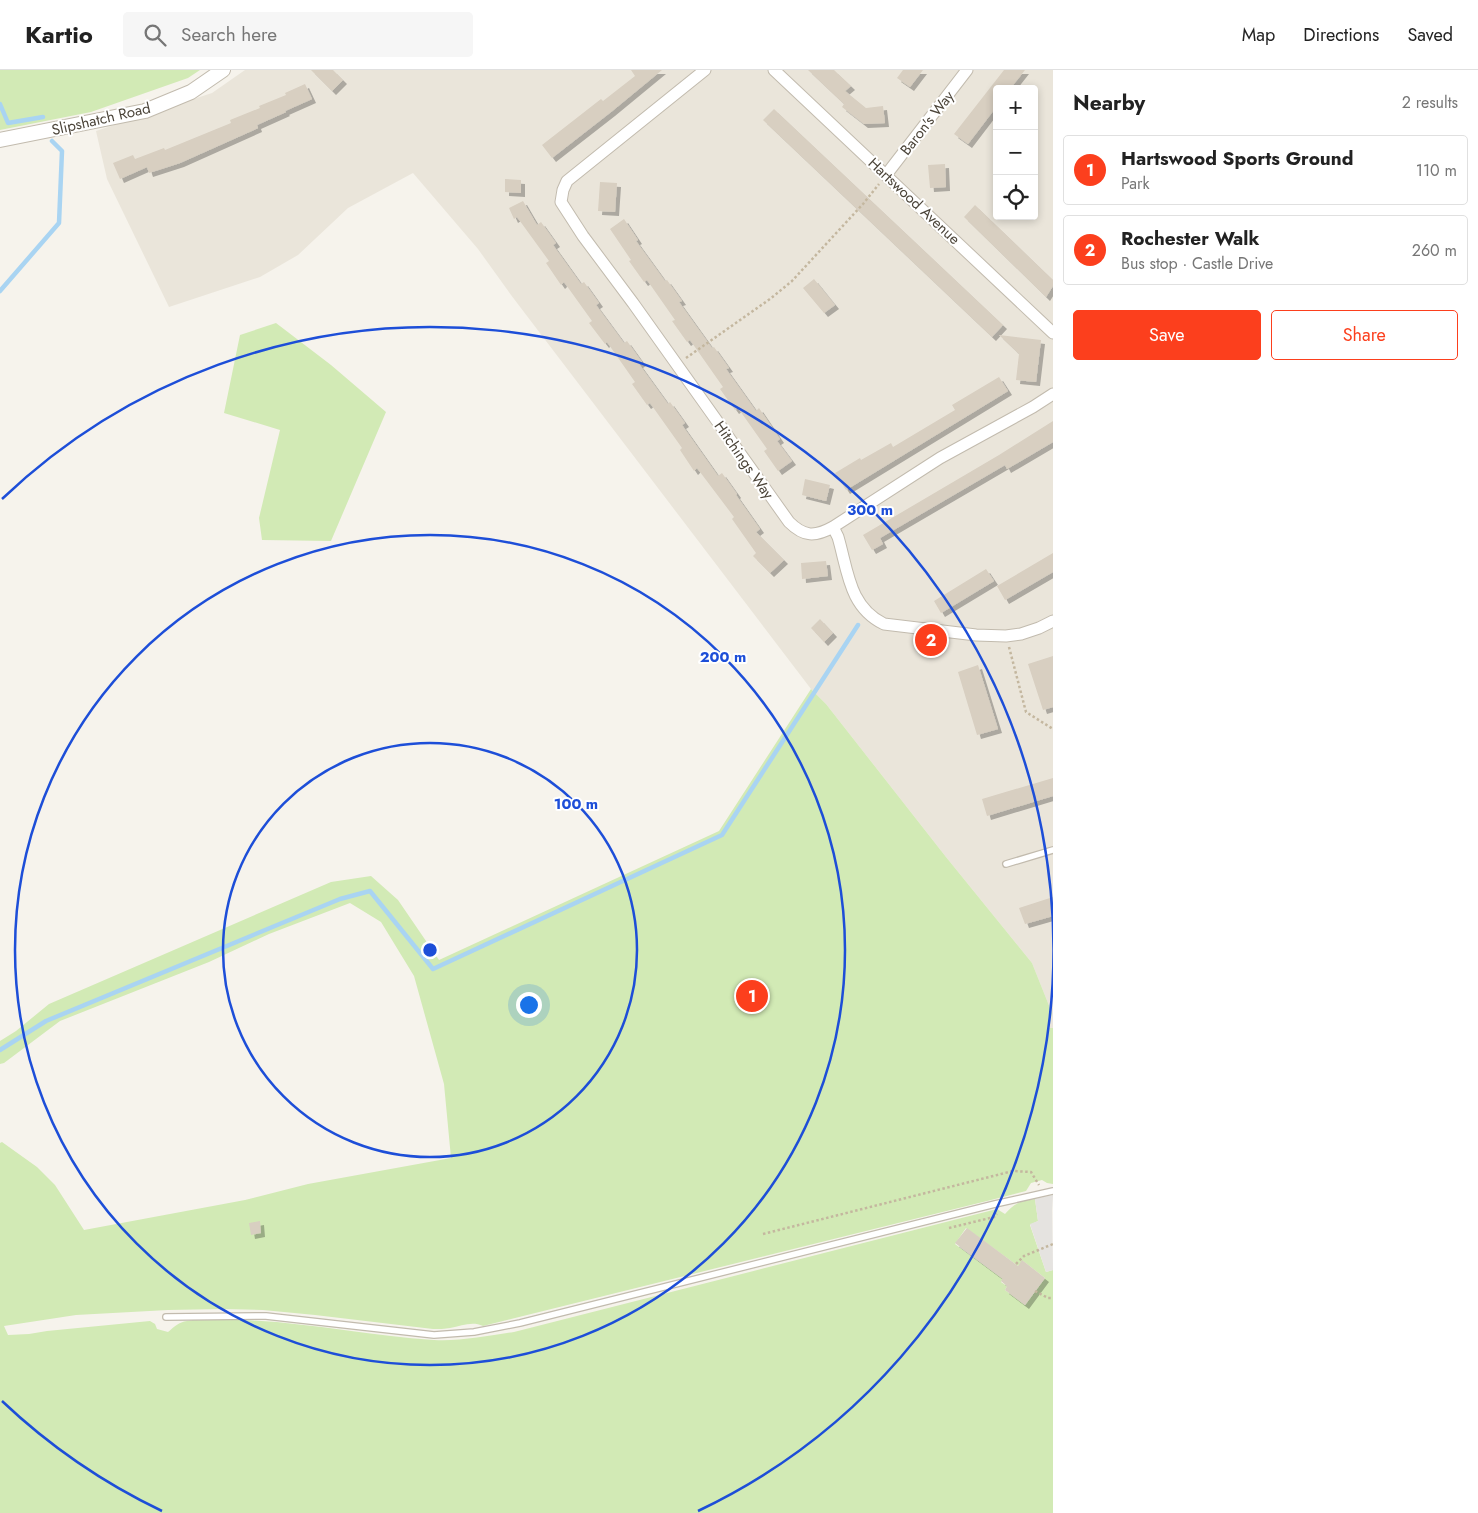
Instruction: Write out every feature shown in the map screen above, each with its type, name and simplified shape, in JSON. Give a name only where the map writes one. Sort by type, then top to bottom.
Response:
[{"type":"street","name":"Slipshatch Road","points":[[0,140],[145,111],[191,92],[223,70]]},
{"type":"street","name":"Hitchings Way","points":[[705,70],[567,180],[561,202],[583,236],[789,522],[797,530],[810,535],[822,533],[833,528],[940,458],[1053,394]]},
{"type":"street","name":"Hartswood Avenue","points":[[774,70],[1053,333]]},
{"type":"street","name":"Baron's Way","points":[[886,176],[967,70]]},
{"type":"street","points":[[833,528],[838,537],[856,599],[863,610],[872,618],[884,624],[976,635],[1006,636],[1021,634],[1053,621]]},
{"type":"lane","points":[[1006,864],[1053,850]]},
{"type":"lane","points":[[166,1317],[266,1316],[434,1335],[474,1332],[530,1321],[986,1206],[1053,1191]]},
{"type":"path","points":[[676,365],[770,299],[792,281],[863,204],[886,176]]},
{"type":"path","points":[[1006,636],[1026,712],[1053,729]]},
{"type":"path","points":[[763,1234],[1013,1171],[1030,1172],[1038,1182],[1042,1194]]},
{"type":"path","points":[[1016,1264],[1024,1256],[1053,1244]]},
{"type":"path","points":[[1035,1291],[1048,1298],[1053,1298]]},
{"type":"shaded area","points":[[245,70],[1053,70],[1053,1028],[1049,1028],[1052,1013],[1032,963],[826,704],[811,689],[478,249],[413,173],[348,208],[298,255],[260,277],[169,307],[107,179],[96,131],[212,93]]},
{"type":"shaded area","points":[[1053,1195],[1053,1270],[1046,1272],[1030,1224],[1038,1221],[1035,1199]]},
{"type":"green space","points":[[0,70],[200,70],[188,78],[91,112],[0,130]]},
{"type":"green space","points":[[276,323],[331,365],[386,412],[331,541],[262,540],[259,518],[280,430],[224,413],[240,335]]},
{"type":"green space","points":[[811,689],[826,704],[1032,963],[1052,1013],[1049,1028],[1053,1028],[1053,1184],[1042,1180],[1031,1183],[1026,1191],[483,1326],[471,1324],[433,1329],[263,1310],[168,1310],[76,1315],[4,1326],[8,1335],[150,1321],[155,1324],[157,1329],[168,1332],[184,1322],[214,1319],[289,1323],[434,1340],[474,1338],[514,1332],[997,1209],[1005,1214],[1018,1203],[1035,1199],[1038,1221],[1030,1225],[1046,1272],[1053,1270],[1053,1513],[0,1513],[0,1143],[2,1142],[37,1167],[55,1185],[84,1230],[245,1200],[308,1184],[451,1158],[444,1084],[414,976],[381,922],[350,903],[269,934],[209,962],[60,1021],[4,1063],[0,1064],[0,1041],[16,1031],[49,1004],[331,882],[371,876],[398,900],[439,960],[719,831]],"holes":[[[966,1228],[1018,1266],[1023,1261],[1045,1278],[1025,1305],[1005,1290],[1007,1286],[1001,1282],[1003,1279],[955,1244]]]},
{"type":"building","points":[[311,70],[333,70],[343,80],[332,91]]},
{"type":"building","points":[[631,70],[662,70],[552,158],[542,145],[601,99],[603,101],[635,76]]},
{"type":"building","points":[[808,70],[834,70],[851,86],[845,91],[866,108],[883,106],[885,123],[864,124],[842,107],[844,104]]},
{"type":"building","points":[[903,70],[923,70],[910,87],[897,78]]},
{"type":"building","points":[[1004,70],[1025,70],[1013,85],[993,85],[993,111],[968,144],[954,134]]},
{"type":"building","points":[[305,84],[312,99],[257,125],[258,128],[180,163],[149,173],[147,167],[120,179],[113,163],[133,155],[135,159],[164,148],[165,150],[231,123],[230,120],[260,108],[259,106],[286,95],[285,93]]},
{"type":"building","points":[[774,109],[1003,325],[992,337],[763,120]]},
{"type":"building","points":[[945,164],[946,187],[930,188],[928,165]]},
{"type":"building","points":[[505,179],[521,180],[521,193],[505,192]]},
{"type":"building","points":[[600,182],[617,183],[615,212],[598,211]]},
{"type":"building","points":[[523,201],[537,225],[541,222],[556,243],[553,245],[581,284],[584,282],[599,303],[596,305],[624,343],[627,341],[642,362],[639,364],[668,404],[670,402],[685,423],[682,425],[718,476],[722,473],[737,494],[760,529],[756,532],[784,560],[770,573],[753,556],[756,553],[732,519],[734,517],[697,468],[694,471],[680,450],[682,448],[650,403],[647,405],[632,384],[635,382],[607,342],[605,344],[589,323],[592,321],[564,282],[561,285],[546,263],[549,261],[517,217],[514,219],[509,208]]},
{"type":"building","points":[[975,205],[1053,280],[1053,286],[1046,297],[964,217]]},
{"type":"building","points":[[624,219],[638,240],[636,241],[665,281],[667,280],[682,301],[679,302],[729,368],[726,369],[756,411],[759,408],[780,439],[777,441],[792,461],[778,471],[764,451],[767,449],[738,408],[735,410],[720,389],[723,387],[690,340],[687,342],[672,321],[675,320],[647,280],[644,282],[629,261],[631,260],[610,229]]},
{"type":"building","points":[[814,279],[835,305],[824,313],[803,288]]},
{"type":"building","points":[[999,335],[1041,340],[1036,382],[1016,380],[1019,354]]},
{"type":"building","points":[[999,377],[1008,391],[846,490],[835,473],[891,443],[893,447],[955,410],[952,405]]},
{"type":"building","points":[[1053,421],[1053,442],[1007,469],[1005,465],[880,538],[883,544],[872,550],[863,535]]},
{"type":"building","points":[[805,479],[830,485],[826,501],[802,495]]},
{"type":"building","points":[[1053,553],[1053,572],[1005,600],[997,586]]},
{"type":"building","points":[[826,561],[828,576],[802,579],[801,563]]},
{"type":"building","points":[[986,569],[994,581],[941,613],[934,601]]},
{"type":"building","points":[[820,619],[833,633],[824,642],[811,628]]},
{"type":"building","points":[[1053,656],[1053,707],[1043,710],[1028,664]]},
{"type":"building","points":[[978,665],[998,729],[977,735],[958,672]]},
{"type":"building","points":[[1053,778],[1053,796],[987,816],[982,799]]},
{"type":"building","points":[[1053,897],[1053,916],[1025,924],[1019,908]]},
{"type":"building","points":[[260,1221],[261,1233],[251,1235],[249,1223]]},
{"type":"building","points":[[967,1228],[1018,1266],[1022,1260],[1045,1278],[1025,1305],[1005,1290],[1007,1286],[1001,1281],[1003,1279],[955,1243]]},
{"type":"waterway","points":[[0,104],[8,123],[43,117]]},
{"type":"waterway","points":[[0,291],[59,223],[62,151],[52,141]]},
{"type":"waterway","points":[[0,1050],[46,1021],[340,899],[370,891],[433,969],[722,835],[858,625]]},
{"type":"place","name":"Rochester Walk","points":[[931,640]]},
{"type":"place","name":"Hartswood Sports Ground","points":[[752,996]]}]
